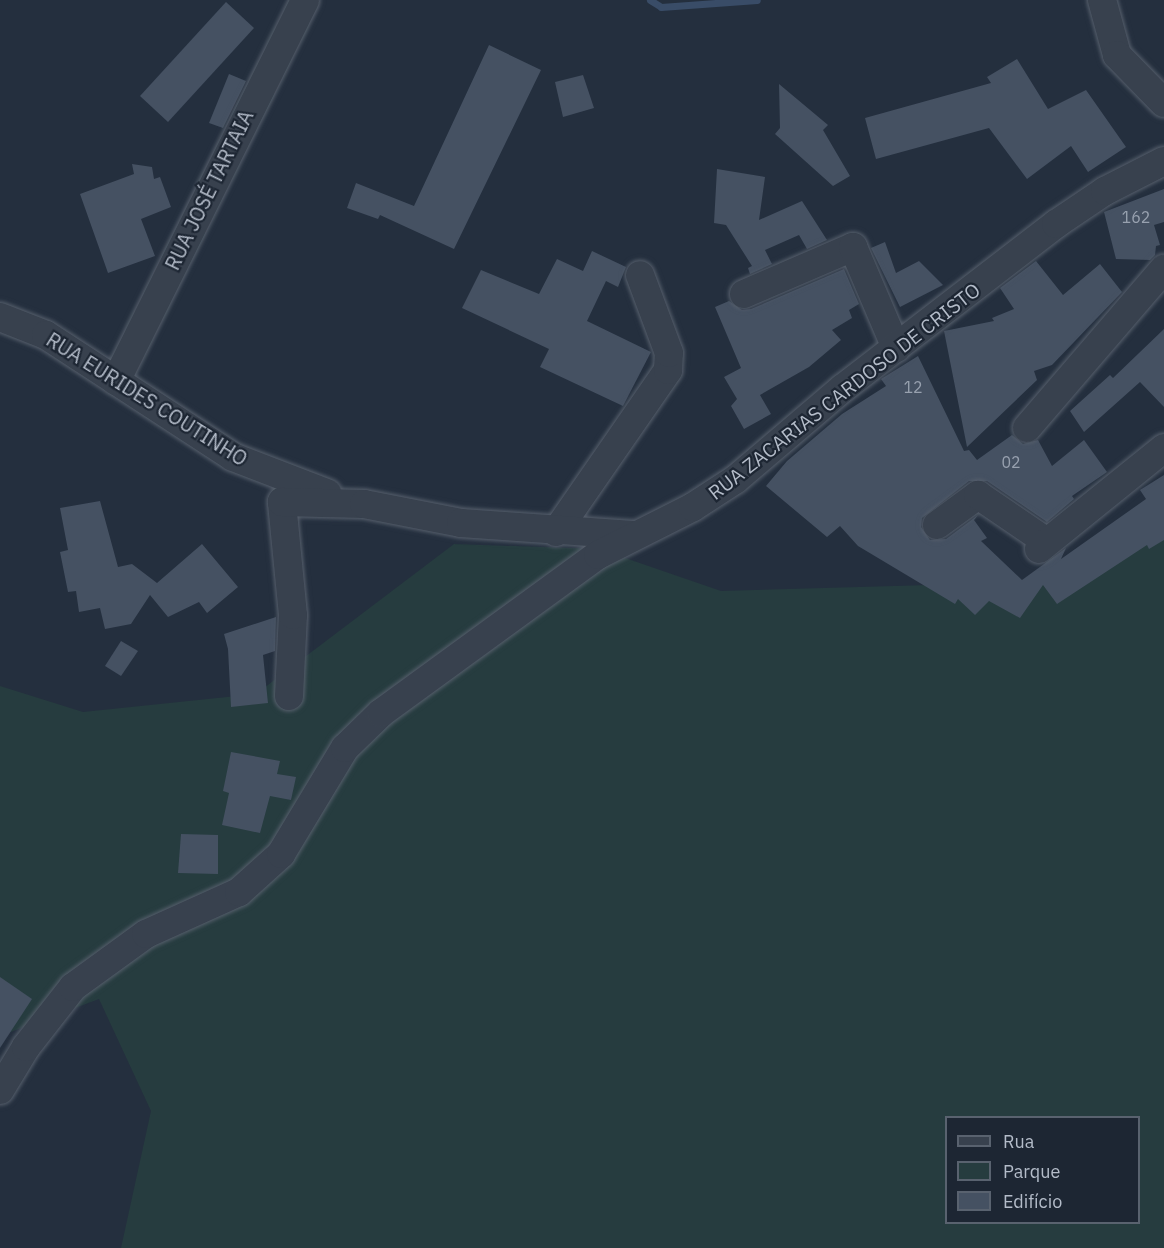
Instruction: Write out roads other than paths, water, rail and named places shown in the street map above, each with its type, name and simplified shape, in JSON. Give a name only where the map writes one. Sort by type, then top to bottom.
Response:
[{"type":"street","name":"RUA JOSÉ TARTAIA","points":[[116,381],[304,0]]},
{"type":"street","points":[[1101,0],[1117,55],[1164,104]]},
{"type":"street","name":"RUA ZACARIAS CARDOSO DE CRISTO","points":[[0,1090],[26,1047],[73,987],[146,934],[239,891],[281,854],[345,748],[381,713],[598,555],[684,512],[736,479],[896,348],[1056,224],[1105,190],[1164,161]]},
{"type":"street","points":[[744,294],[853,247],[896,348]]},
{"type":"street","points":[[1027,428],[1164,269]]},
{"type":"street","points":[[556,532],[668,370],[669,352],[639,275]]},
{"type":"street","name":"RUA EURIDES COUTINHO","points":[[0,317],[46,335],[233,457],[295,484],[364,504]]},
{"type":"street","points":[[937,525],[978,495],[1043,546],[1164,448]]},
{"type":"street","points":[[289,696],[293,615],[282,502],[364,504],[461,523],[556,532],[635,535]]},
{"type":"waterway","points":[[650,0],[661,7],[757,0]]}]
